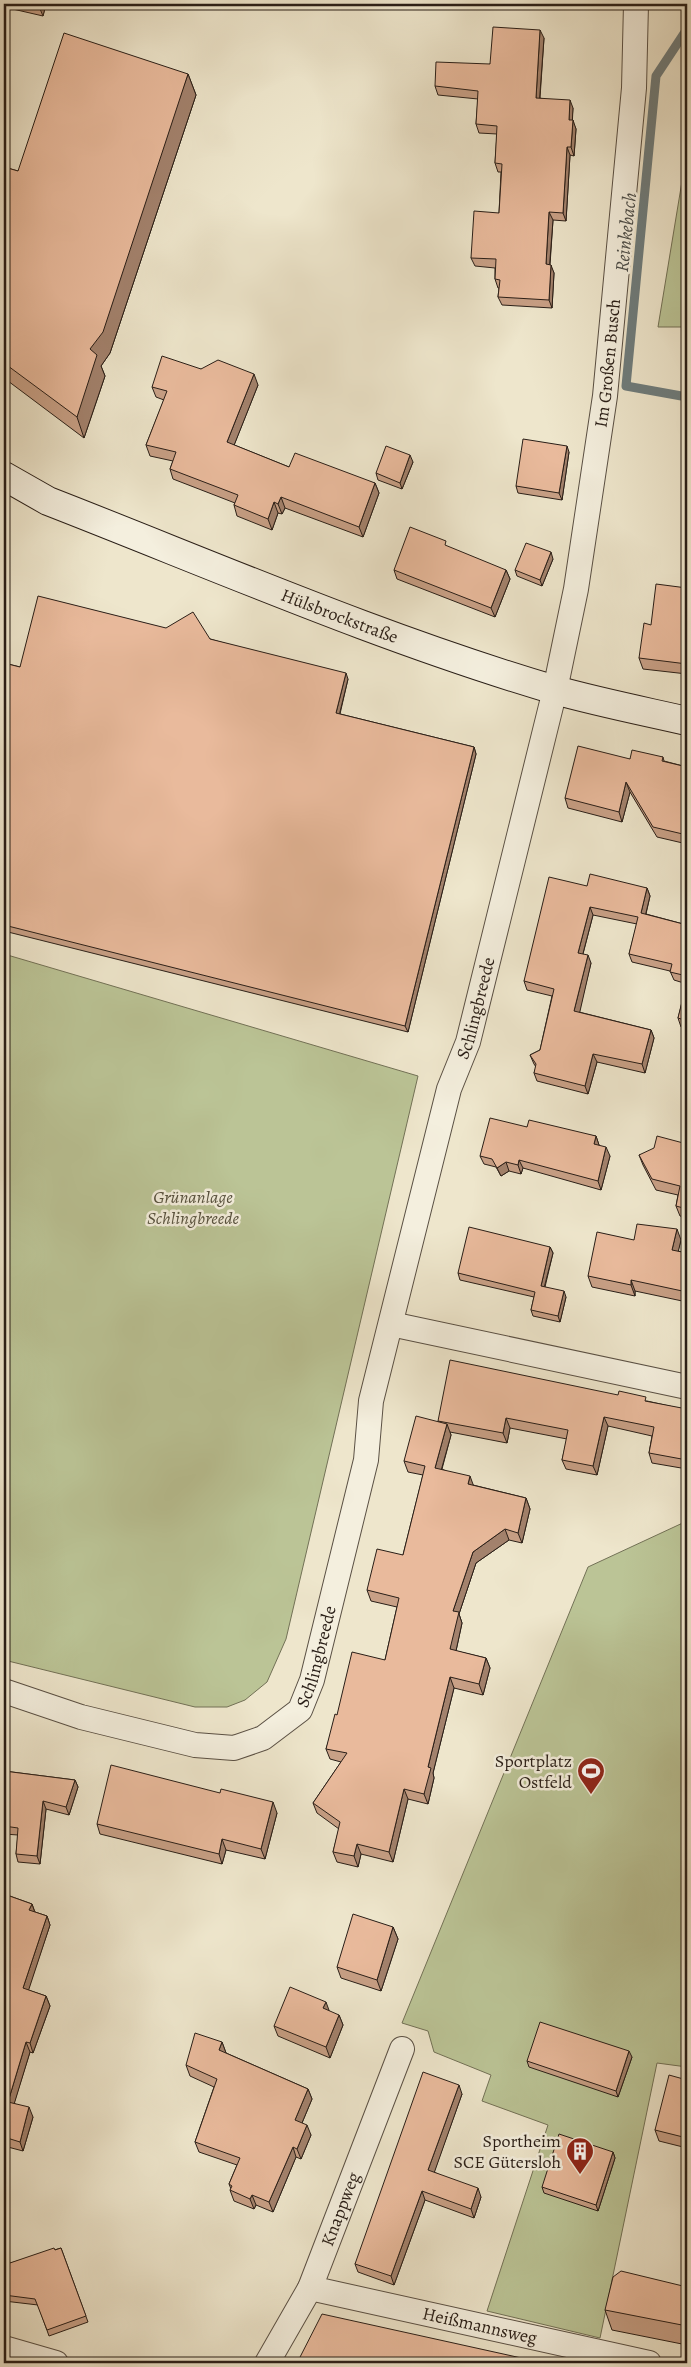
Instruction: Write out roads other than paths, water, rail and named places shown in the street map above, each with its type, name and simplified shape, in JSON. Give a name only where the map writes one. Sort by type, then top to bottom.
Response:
[{"type":"street","name":"Im Großen Busch","points":[[555,690],[576,589],[605,396],[634,88],[636,4]]},
{"type":"street","name":"Hülsbrockstraße","points":[[4,476],[48,501],[342,616],[446,654],[555,690],[687,721]]},
{"type":"street","name":"Schlingbreede","points":[[4,1691],[91,1720],[195,1745],[234,1748],[263,1738],[300,1710],[312,1680],[366,1460],[371,1401],[449,1089],[468,1042],[555,690]]},
{"type":"street","points":[[391,1324],[687,1388]]},
{"type":"street","name":"Knappweg","points":[[267,2363],[310,2288],[402,2050]]},
{"type":"street","name":"Heißmannsweg","points":[[310,2288],[649,2363]]},
{"type":"street","points":[[4,2348],[56,2363]]},
{"type":"waterway","name":"Reinkebach","points":[[687,29],[656,76],[626,386],[687,397]]},
{"type":"place","name":"Sportplatz Ostfeld","points":[[591,1795]]},
{"type":"place","name":"Sportheim SCE Gütersloh","points":[[580,2175]]},
{"type":"park label","name":"Grünanlage Schlingbreede","points":[[193,1207]]}]
